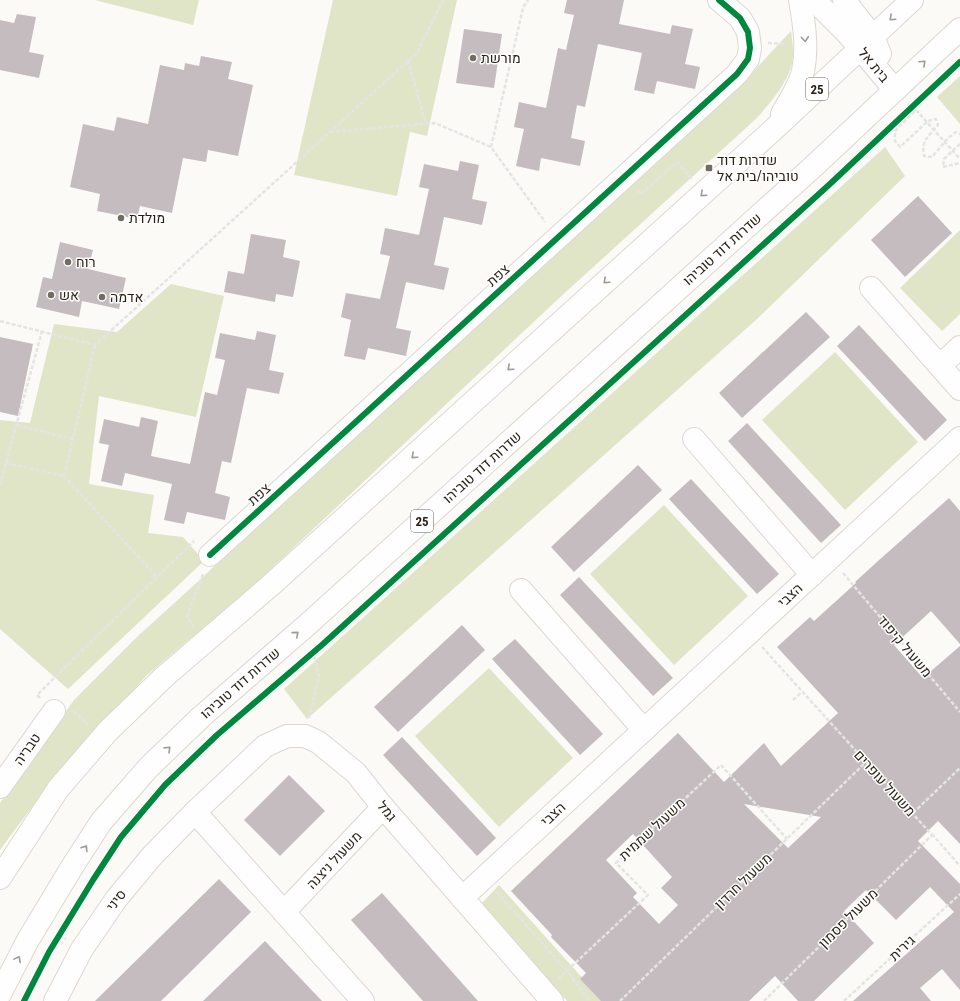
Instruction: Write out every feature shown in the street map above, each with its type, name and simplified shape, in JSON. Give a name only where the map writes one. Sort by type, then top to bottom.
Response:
[{"type":"main road","name":"צפת","points":[[210,555],[736,74],[748,59],[750,48],[748,32],[740,18],[719,0]]},
{"type":"main road","points":[[773,130],[793,94],[802,72],[805,45],[800,0]]},
{"type":"main road","name":"בית אל","points":[[814,0],[847,33],[867,42]]},
{"type":"main road","name":"בית אל","points":[[844,0],[895,90]]},
{"type":"main road","name":"25","points":[[0,878],[58,790],[108,731],[164,677],[271,585],[704,193],[912,0]]},
{"type":"main road","name":"שדרות דוד טוביהו","points":[[0,994],[28,940],[101,822],[148,768],[201,717],[307,625],[809,170],[960,29]]},
{"type":"main road","points":[[870,288],[960,389]]},
{"type":"main road","points":[[940,366],[960,347]]},
{"type":"main road","name":"הצבי","points":[[462,898],[960,438]]},
{"type":"main road","name":"הצבי","points":[[694,439],[812,574]]},
{"type":"main road","points":[[521,590],[644,730]]},
{"type":"main road","name":"טבריה","points":[[0,787],[62,710]]},
{"type":"main road","points":[[305,736],[288,736],[265,746],[195,812],[363,1001]]},
{"type":"main road","name":"גמל","points":[[305,736],[318,742],[356,773],[462,898],[548,996]]},
{"type":"main road","name":"משעול ניצנה","points":[[284,912],[384,807]]},
{"type":"main road","name":"סיני","points":[[58,1000],[82,949],[117,898],[152,856],[195,812]]},
{"type":"path","points":[[64,476],[95,345],[417,53],[443,0]]},
{"type":"path","points":[[491,146],[523,8],[528,0]]},
{"type":"path","points":[[766,43],[789,44]]},
{"type":"path","points":[[408,60],[426,124]]},
{"type":"path","points":[[895,90],[911,108],[916,110],[960,159]]},
{"type":"path","points":[[916,110],[895,131],[895,141],[900,146],[926,122],[936,119],[938,125],[925,140],[923,150],[924,156],[932,157],[948,138],[956,132],[960,134]]},
{"type":"path","points":[[329,132],[435,123],[491,146],[556,238]]},
{"type":"path","points":[[960,144],[944,159],[943,167],[960,163]]},
{"type":"path","points":[[632,185],[641,194],[677,162],[704,193]]},
{"type":"path","points":[[0,321],[95,345]]},
{"type":"path","points":[[0,485],[42,331]]},
{"type":"path","points":[[16,426],[73,439]]},
{"type":"path","points":[[6,463],[64,476],[157,578]]},
{"type":"path","points":[[80,717],[62,710],[37,695],[198,537],[210,555],[187,617],[206,641]]},
{"type":"path","points":[[305,736],[319,675],[313,652]]},
{"type":"path","points":[[793,700],[802,692]]},
{"type":"path","points":[[913,813],[960,768]]},
{"type":"path","points":[[484,878],[567,971],[590,1001]]},
{"type":"green space","points":[[95,0],[199,0],[193,25]]},
{"type":"green space","points":[[333,0],[457,0],[427,136],[410,132],[397,196],[294,175]]},
{"type":"green space","points":[[791,31],[793,53],[790,71],[781,88],[758,117],[556,301],[258,581],[146,676],[49,784],[0,850],[0,803],[74,700],[138,636],[204,576],[275,507],[750,75]]},
{"type":"green space","points":[[960,76],[960,124],[937,97]]},
{"type":"green space","points":[[885,147],[905,176],[757,319],[307,719],[284,689]]},
{"type":"green space","points":[[960,230],[960,314],[942,331],[900,288]]},
{"type":"green space","points":[[171,284],[224,296],[196,417],[99,396],[89,484],[154,495],[148,533],[183,537],[204,561],[68,689],[0,629],[0,420],[30,423],[54,324],[117,332]]},
{"type":"green space","points":[[835,352],[918,442],[845,510],[762,420]]},
{"type":"green space","points":[[664,505],[748,596],[674,665],[590,574]]},
{"type":"green space","points":[[489,668],[573,758],[499,827],[415,736]]},
{"type":"green space","points":[[499,885],[603,1001],[567,1001],[482,903]]},
{"type":"building","points":[[567,0],[624,0],[619,24],[670,34],[672,25],[693,29],[685,64],[700,67],[695,89],[657,81],[654,94],[634,90],[642,53],[598,44],[585,107],[577,105],[571,138],[585,141],[580,166],[541,158],[539,171],[516,166],[524,129],[514,127],[519,102],[546,108],[558,48],[566,50],[574,15],[564,13]]},
{"type":"building","points":[[17,14],[36,17],[29,52],[44,55],[39,78],[0,70],[0,20],[14,23]]},
{"type":"building","points":[[464,29],[502,34],[494,88],[456,83]]},
{"type":"building","points":[[201,56],[232,62],[228,79],[253,85],[238,156],[208,150],[206,162],[183,158],[172,213],[140,206],[137,219],[97,211],[100,194],[70,187],[83,124],[114,131],[117,117],[148,124],[160,65],[184,70],[185,63],[199,66]]},
{"type":"building","points":[[460,161],[479,165],[472,199],[487,202],[482,225],[444,217],[434,265],[449,268],[444,290],[406,282],[396,328],[411,331],[406,356],[368,348],[365,360],[344,356],[351,320],[341,317],[346,293],[380,299],[390,256],[380,254],[385,228],[419,235],[429,189],[419,187],[424,164],[458,171]]},
{"type":"building","points":[[918,196],[952,233],[905,277],[871,240]]},
{"type":"building","points":[[251,234],[286,240],[283,257],[300,261],[293,297],[276,294],[275,302],[224,292],[228,271],[244,274]]},
{"type":"building","points":[[60,242],[93,250],[88,269],[126,278],[119,309],[82,301],[79,317],[36,307],[43,277],[52,279]]},
{"type":"building","points":[[806,312],[830,337],[742,418],[719,393]]},
{"type":"building","points":[[859,325],[947,420],[925,441],[837,346]]},
{"type":"building","points":[[257,331],[276,335],[269,370],[284,373],[279,394],[247,388],[231,463],[222,461],[215,493],[230,497],[225,520],[187,512],[184,524],[164,520],[172,484],[125,473],[122,486],[101,481],[109,445],[99,443],[104,419],[139,427],[141,417],[158,421],[151,456],[190,464],[205,392],[217,395],[225,360],[215,358],[220,333],[255,340]]},
{"type":"building","points":[[0,337],[33,344],[18,416],[0,412]]},
{"type":"building","points":[[747,423],[841,525],[821,543],[728,441]]},
{"type":"building","points":[[638,465],[662,490],[574,572],[551,547]]},
{"type":"building","points":[[691,479],[779,574],[757,594],[669,499]]},
{"type":"building","points":[[949,498],[960,511],[960,644],[931,611],[894,645],[923,678],[960,646],[960,844],[938,821],[918,841],[960,884],[960,990],[942,969],[920,988],[931,1001],[853,1001],[954,912],[930,887],[896,920],[866,890],[844,911],[874,943],[814,1001],[798,1001],[775,976],[749,1001],[601,1001],[580,979],[586,973],[551,937],[552,935],[511,891],[678,733],[724,782],[764,743],[781,766],[838,713],[777,647],[810,617],[814,621],[878,561]],"holes":[[[744,804],[821,817],[788,848]],[[633,834],[672,877],[661,888],[678,905],[659,924],[633,897],[637,893],[606,860]]]},
{"type":"building","points":[[579,577],[673,678],[653,696],[560,595]]},
{"type":"building","points":[[462,625],[485,650],[398,732],[374,707]]},
{"type":"building","points":[[515,639],[603,734],[580,755],[492,659]]},
{"type":"building","points":[[402,737],[496,838],[477,856],[383,755]]},
{"type":"building","points":[[289,775],[325,811],[280,856],[244,820]]},
{"type":"building","points":[[219,879],[251,912],[161,1001],[95,1001]]},
{"type":"building","points":[[382,893],[478,1001],[423,1001],[351,920]]},
{"type":"building","points":[[265,941],[322,1001],[203,1001]]},
{"type":"cycle path","points":[[210,555],[737,74],[748,59],[750,48],[748,32],[740,18],[719,0]]},
{"type":"cycle path","points":[[24,1001],[49,952],[121,837],[165,785],[217,735],[323,644],[831,183],[960,62]]},
{"type":"place","name":"מורשת","points":[[473,58]]},
{"type":"place","name":"שדרות דוד טוביהו/בית אל","points":[[709,168]]},
{"type":"place","name":"מולדת","points":[[121,218]]},
{"type":"place","name":"רוח","points":[[68,262]]},
{"type":"place","name":"אש","points":[[51,295]]},
{"type":"place","name":"אדמה","points":[[102,297]]}]
